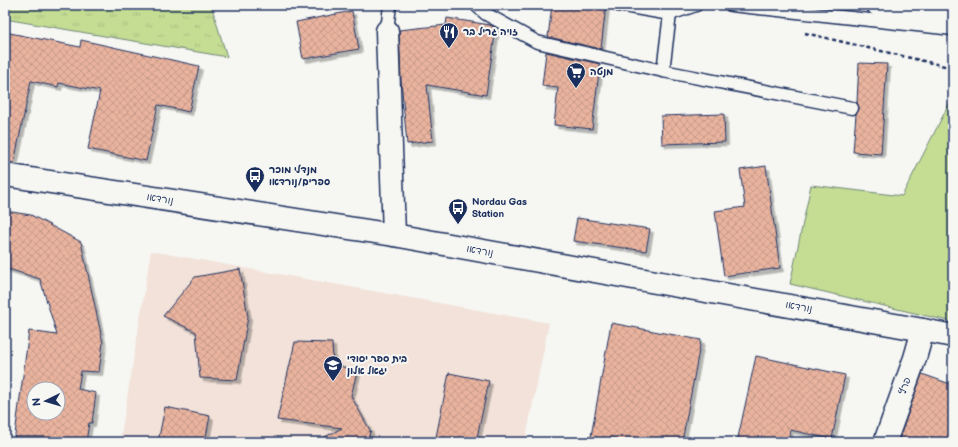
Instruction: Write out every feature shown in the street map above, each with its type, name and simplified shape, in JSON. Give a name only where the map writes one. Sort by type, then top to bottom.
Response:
[{"type":"main road","points":[[878,5],[953,18]]},
{"type":"main road","points":[[387,31],[394,235]]},
{"type":"main road","name":"נורדאו","points":[[5,176],[394,235],[953,336]]},
{"type":"main road","name":"פרץ","points":[[885,442],[915,358],[923,330]]},
{"type":"lane","points":[[387,31],[390,5]]},
{"type":"lane","points":[[476,5],[486,14],[536,42],[663,71],[852,108]]},
{"type":"lane","points":[[618,5],[670,14],[696,5]]},
{"type":"lane","points":[[731,5],[953,29]]},
{"type":"lane","points":[[663,71],[670,14]]},
{"type":"path","points":[[799,32],[953,68]]},
{"type":"shaded area","name":"בית ספר יסודי יגאל אלון","points":[[151,251],[549,323],[525,442],[120,442]]},
{"type":"green space","points":[[5,5],[211,5],[227,57],[5,19]]},
{"type":"green space","points":[[953,96],[953,322],[790,284],[811,185],[902,196]]},
{"type":"building","points":[[552,5],[606,5],[601,49],[548,37]]},
{"type":"building","points":[[352,11],[359,49],[303,59],[296,22]]},
{"type":"building","points":[[447,18],[490,25],[496,28],[486,95],[427,85],[433,141],[407,144],[401,80],[399,30],[446,25]]},
{"type":"building","points":[[5,32],[80,47],[81,40],[199,66],[189,112],[158,105],[146,161],[88,149],[100,91],[59,83],[58,87],[31,81],[14,163],[5,162]]},
{"type":"building","points":[[546,52],[600,64],[592,129],[554,125],[558,88],[542,86]]},
{"type":"building","points":[[859,63],[887,64],[881,154],[853,152],[856,114],[859,109],[857,102]]},
{"type":"building","points":[[724,114],[725,142],[662,144],[661,116]]},
{"type":"building","points":[[766,166],[780,268],[724,276],[715,211],[745,207],[740,170]]},
{"type":"building","points":[[5,211],[31,215],[81,242],[103,343],[99,372],[81,371],[78,389],[96,393],[92,423],[89,423],[86,442],[14,442],[29,331],[57,335],[40,279],[5,268]]},
{"type":"building","points":[[577,218],[650,229],[646,251],[573,241]]},
{"type":"building","points":[[240,269],[248,317],[237,380],[200,378],[196,332],[163,316],[195,277]]},
{"type":"building","points":[[611,323],[701,340],[682,442],[590,442]]},
{"type":"building","points":[[295,342],[332,343],[333,363],[357,372],[351,396],[371,432],[370,431],[368,442],[315,442],[342,428],[277,420]]},
{"type":"building","points":[[756,356],[845,375],[832,439],[790,430],[788,442],[737,442]]},
{"type":"building","points":[[449,373],[489,381],[476,442],[435,442]]},
{"type":"building","points":[[922,374],[953,385],[953,442],[898,442]]},
{"type":"building","points":[[165,407],[210,416],[205,442],[158,442]]},
{"type":"place","name":"זויה גריל בר","points":[[449,49]]},
{"type":"place","name":"מנטה","points":[[576,89]]},
{"type":"place","name":"מנדלי מוכר ספרים/נורדאו","points":[[255,193]]},
{"type":"place","name":"Nordau Gas Station","points":[[458,225]]},
{"type":"place","name":"בית ספר יסודי יגאל אלון","points":[[333,382]]}]
